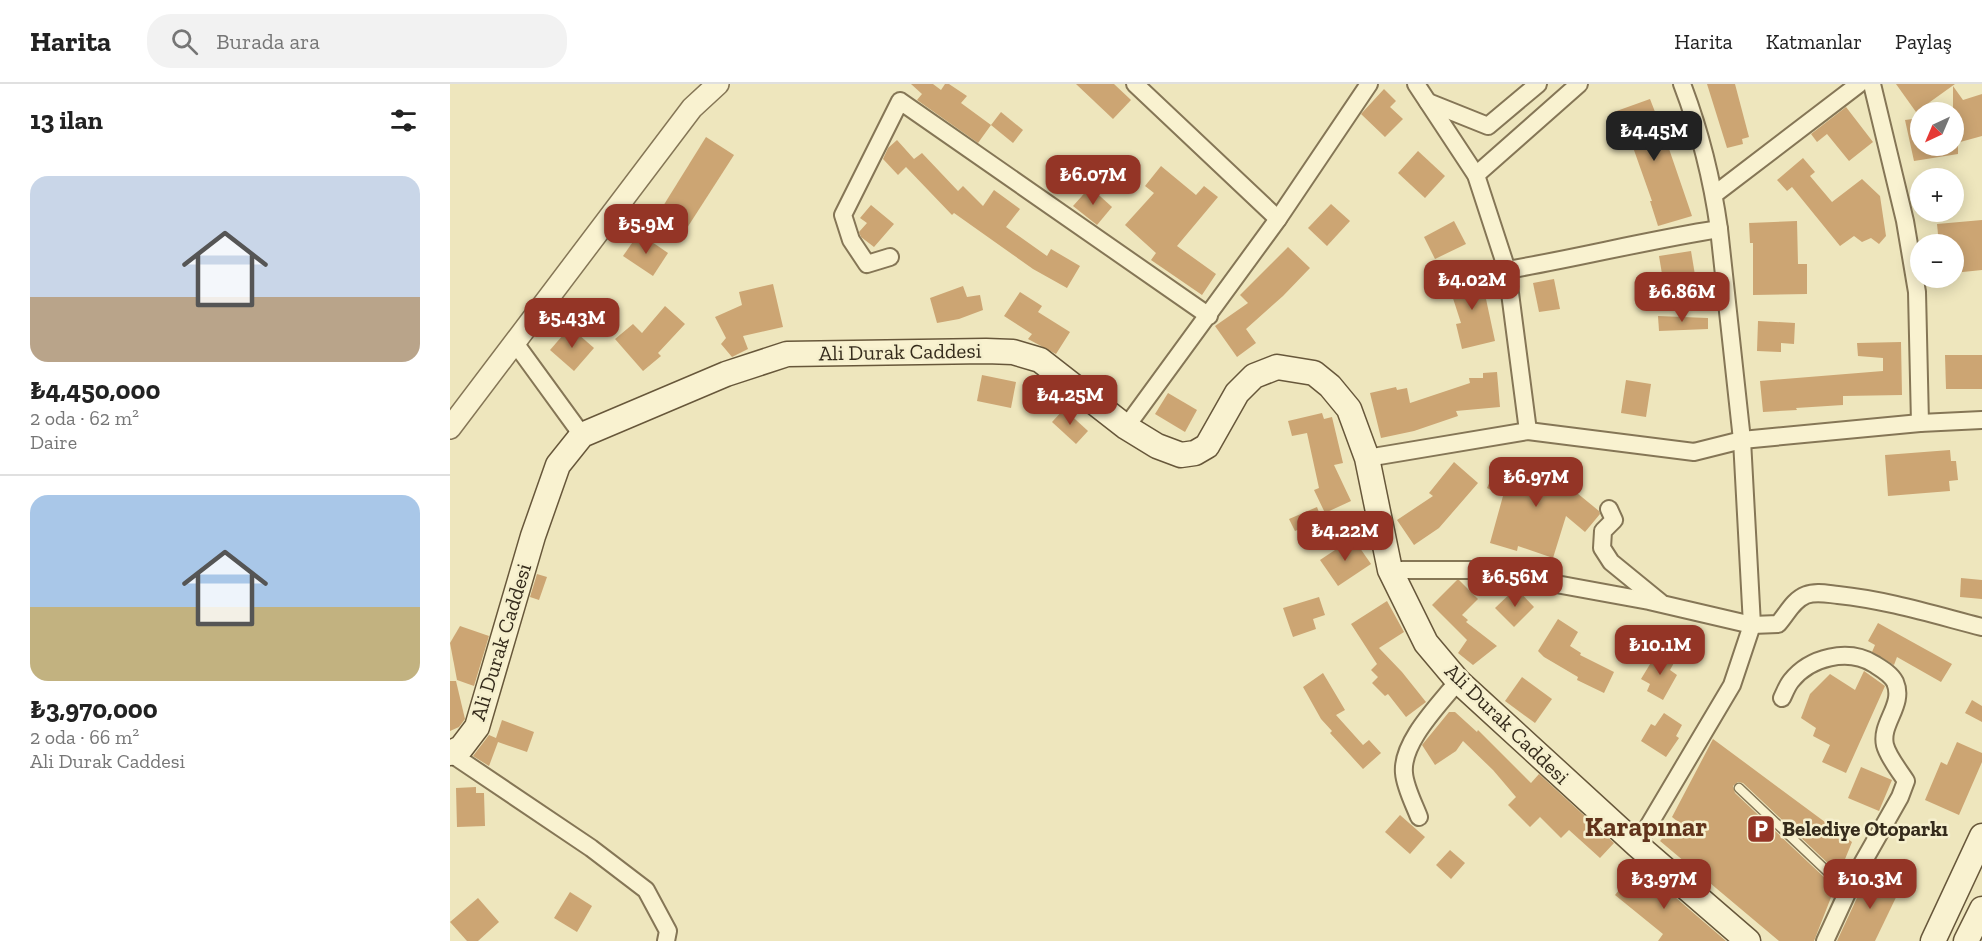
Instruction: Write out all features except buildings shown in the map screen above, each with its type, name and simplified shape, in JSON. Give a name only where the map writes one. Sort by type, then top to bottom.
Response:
[{"type":"main road","name":"Ali Durak Caddesi","points":[[450,753],[461,748],[477,727],[533,536],[558,465],[582,435],[726,374],[787,354],[1013,352],[1040,360],[1126,427],[1158,446],[1181,454],[1195,453],[1207,446],[1237,393],[1254,376],[1277,367],[1314,373],[1330,386],[1349,409],[1367,458],[1390,570],[1426,642],[1458,681],[1637,845],[1748,941]]},
{"type":"main road","points":[[1933,941],[1982,836]]},
{"type":"main road","points":[[1966,941],[1982,909]]},
{"type":"street","points":[[450,428],[692,108],[718,84]]},
{"type":"street","points":[[1135,84],[1278,219]]},
{"type":"street","points":[[1126,427],[1278,219],[1369,84]]},
{"type":"street","points":[[1416,84],[1476,175],[1507,270],[1528,431]]},
{"type":"street","points":[[1428,102],[1488,126],[1538,84]]},
{"type":"street","points":[[1476,175],[1579,84]]},
{"type":"street","points":[[1637,845],[1732,685],[1752,625],[1742,440],[1715,194],[1695,119],[1682,84]]},
{"type":"street","points":[[1715,194],[1859,84]]},
{"type":"street","points":[[1872,84],[1905,221],[1917,292],[1920,423]]},
{"type":"street","points":[[890,257],[867,264],[851,240],[843,215],[900,101],[1209,316]]},
{"type":"street","points":[[1507,270],[1572,259],[1660,238],[1719,229]]},
{"type":"street","points":[[515,342],[582,435]]},
{"type":"street","points":[[1367,458],[1528,431],[1694,452],[1742,440],[1920,423],[1982,420]]},
{"type":"street","points":[[1609,509],[1614,520],[1603,531],[1602,548],[1611,562],[1663,605]]},
{"type":"street","points":[[1390,570],[1480,570],[1663,605],[1752,625],[1778,624],[1788,614],[1794,602],[1806,595],[1819,593],[1867,598],[1982,627]]},
{"type":"street","points":[[1782,698],[1791,682],[1805,668],[1832,657],[1846,655],[1864,658],[1887,672],[1895,682],[1898,701],[1884,732],[1885,746],[1906,781],[1900,797],[1854,878],[1826,941]]},
{"type":"street","points":[[1419,817],[1404,774],[1406,755],[1414,739],[1458,681]]},
{"type":"street","points":[[450,753],[591,848],[646,890],[668,931],[666,941]]},
{"type":"lane","points":[[1739,788],[1830,874],[1854,878]]},
{"type":"place","name":"Belediye Otoparkı","points":[[1761,829]]},
{"type":"district","name":"Karapınar","points":[[1646,827]]}]
